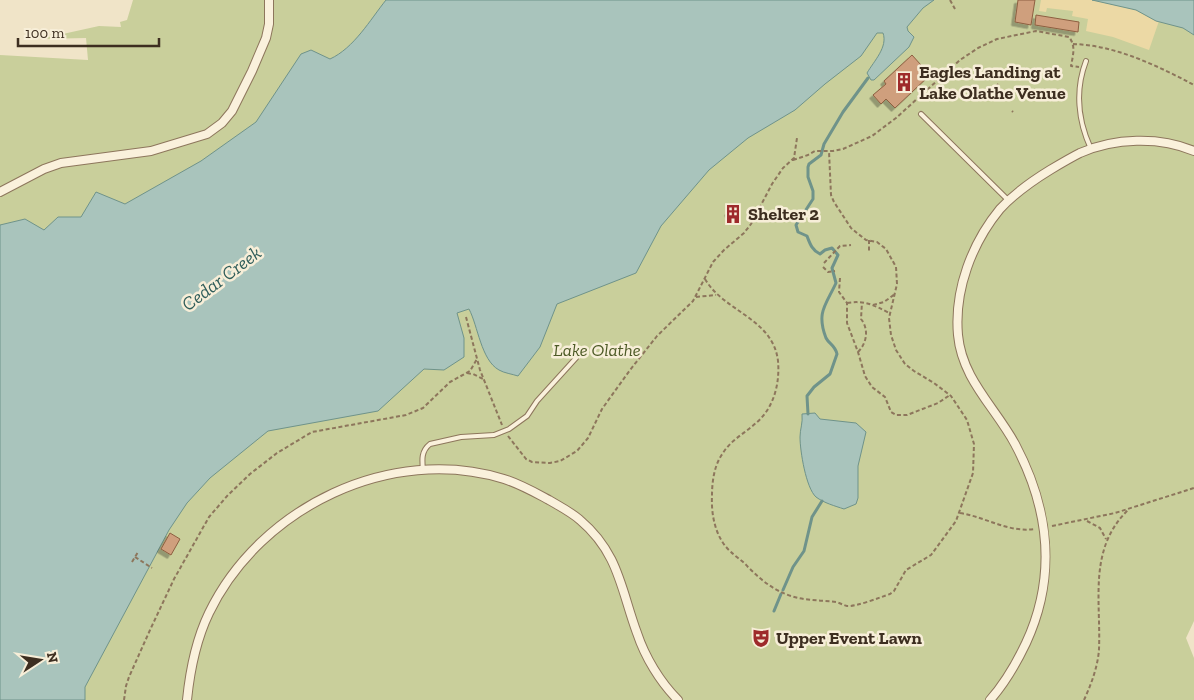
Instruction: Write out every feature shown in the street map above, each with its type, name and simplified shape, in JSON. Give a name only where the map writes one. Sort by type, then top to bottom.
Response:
[{"type":"street","points":[[0,192],[44,169],[61,163],[152,151],[207,134],[222,123],[232,111],[252,70],[266,38],[269,24],[269,0]]},
{"type":"street","points":[[990,700],[1003,685],[1014,667],[1032,631],[1041,597],[1046,557],[1042,518],[1036,494],[1024,464],[1001,420],[971,378],[963,359],[958,336],[957,314],[965,273],[974,250],[987,228],[1009,200],[1020,189],[1081,153],[1119,143],[1146,140],[1174,144],[1194,151]]},
{"type":"street","points":[[188,700],[193,660],[209,613],[226,584],[258,545],[292,516],[327,495],[350,485],[377,477],[423,470],[470,471],[504,479],[540,495],[581,521],[607,552],[617,569],[645,653],[658,675],[678,700]]},
{"type":"lane","points":[[1086,61],[1079,91],[1079,108],[1086,139],[1091,149]]},
{"type":"lane","points":[[921,114],[1009,200]]},
{"type":"lane","points":[[423,470],[423,452],[425,447],[430,444],[461,437],[501,434],[527,416],[537,401],[576,358]]},
{"type":"path","points":[[950,0],[955,9]]},
{"type":"path","points":[[509,436],[526,459],[532,462],[550,464],[560,461],[577,451],[588,438],[602,409],[630,370],[657,336],[696,297],[719,255],[744,233],[751,224],[772,184],[783,168],[793,160],[819,150],[829,151],[850,147],[888,125],[946,75],[960,60],[978,48],[997,39],[1036,31],[1069,37],[1074,50],[1071,66],[1084,68]]},
{"type":"path","points":[[1073,44],[1085,44],[1128,56],[1169,72],[1194,85]]},
{"type":"path","points":[[793,160],[797,138]]},
{"type":"path","points":[[705,279],[717,295],[762,328],[772,342],[778,358],[777,384],[771,405],[758,422],[735,439],[723,452],[716,467],[712,489],[714,520],[722,540],[730,552],[748,566],[759,578],[780,592],[807,600],[837,602],[850,606],[879,598],[894,591],[906,570],[931,555],[950,531],[960,513],[973,473],[974,444],[967,420],[957,403],[950,395],[905,364],[893,344],[889,313],[895,294],[898,273],[891,256],[882,245],[862,237],[852,228],[832,198],[829,151]]},
{"type":"path","points":[[869,240],[869,253]]},
{"type":"path","points":[[824,263],[840,246],[851,245]]},
{"type":"path","points":[[823,267],[826,271],[835,271]]},
{"type":"path","points":[[840,278],[839,292],[847,303],[847,323],[868,382],[885,397],[891,412],[896,415],[907,415],[930,407],[950,395]]},
{"type":"path","points":[[872,305],[884,302],[895,294]]},
{"type":"path","points":[[696,297],[717,295]]},
{"type":"path","points":[[847,303],[862,302],[889,313]]},
{"type":"path","points":[[858,352],[864,345],[866,335],[864,324],[861,320],[862,302]]},
{"type":"path","points":[[466,317],[483,379],[503,428]]},
{"type":"path","points":[[124,700],[129,677],[187,554],[209,517],[238,485],[277,453],[312,432],[414,413],[423,408],[450,382],[467,373],[478,360]]},
{"type":"path","points":[[467,373],[483,379]]},
{"type":"path","points":[[1048,527],[1130,509],[1194,488]]},
{"type":"path","points":[[1084,700],[1093,677],[1099,649],[1097,601],[1103,550],[1113,528],[1130,509]]},
{"type":"path","points":[[960,513],[1015,530],[1038,528]]},
{"type":"path","points":[[1084,520],[1100,528],[1107,540]]},
{"type":"path","points":[[132,562],[138,552]]},
{"type":"path","points":[[135,557],[152,568]]},
{"type":"green space","name":"Lake Olathe","points":[[133,0],[1194,0],[1194,621],[1186,638],[1194,658],[1194,700],[0,700],[0,55],[88,60],[86,38],[40,39],[99,26],[121,27],[120,22],[127,20]]},
{"type":"sand","points":[[1041,0],[1092,0],[1136,10],[1159,21],[1149,50],[1113,37],[1086,31],[1088,19],[1072,16],[1073,11],[1047,8],[1046,12],[1039,11]]},
{"type":"water","name":"Lake Olathe","points":[[386,0],[934,0],[923,8],[907,27],[914,37],[909,47],[874,80],[871,80],[867,73],[882,49],[884,43],[883,33],[877,33],[861,56],[795,110],[748,138],[709,170],[661,226],[636,273],[557,304],[540,347],[518,376],[499,370],[488,359],[469,309],[457,313],[464,338],[464,357],[444,370],[424,369],[378,411],[268,431],[210,478],[187,503],[169,530],[85,687],[85,700],[0,700],[0,225],[25,219],[44,230],[58,217],[81,217],[96,192],[125,204],[201,161],[256,122],[301,54],[311,50],[330,59],[339,54],[361,33]]},
{"type":"water","points":[[1092,0],[1194,0],[1194,35],[1183,28],[1156,21],[1136,10]]},
{"type":"water","points":[[815,413],[820,419],[856,423],[866,432],[858,466],[858,498],[856,504],[844,509],[826,503],[816,497],[809,486],[802,460],[800,434],[802,414]]},
{"type":"building","points":[[1018,0],[1035,0],[1031,25],[1015,22]]},
{"type":"building","points":[[1036,15],[1079,22],[1078,32],[1035,25]]},
{"type":"building","name":"Eagles Landing at Lake Olathe Venue","points":[[912,55],[930,75],[895,108],[886,99],[881,104],[873,95],[886,84],[884,81]]},
{"type":"building","name":"Shelter 2","points":[[734,208],[738,216],[733,219],[728,212]]},
{"type":"building","points":[[170,533],[180,539],[171,555],[161,549]]},
{"type":"waterway","points":[[808,414],[807,396],[814,387],[830,374],[837,354],[826,338],[822,315],[836,283],[832,268],[838,255],[832,248],[820,254],[815,251],[807,236],[798,232],[796,225],[813,199],[813,191],[808,177],[809,164],[821,155],[824,144],[843,112],[868,78]]},
{"type":"waterway","points":[[783,590],[793,567],[804,551],[812,517],[822,501]]},
{"type":"waterway","points":[[774,611],[781,594]]},
{"type":"place","name":"Eagles Landing at Lake Olathe Venue","points":[[904,82]]},
{"type":"place","name":"Shelter 2","points":[[733,214]]},
{"type":"place","name":"Upper Event Lawn","points":[[761,638]]},
{"type":"water label","name":"Cedar Creek","points":[[221,278]]}]
